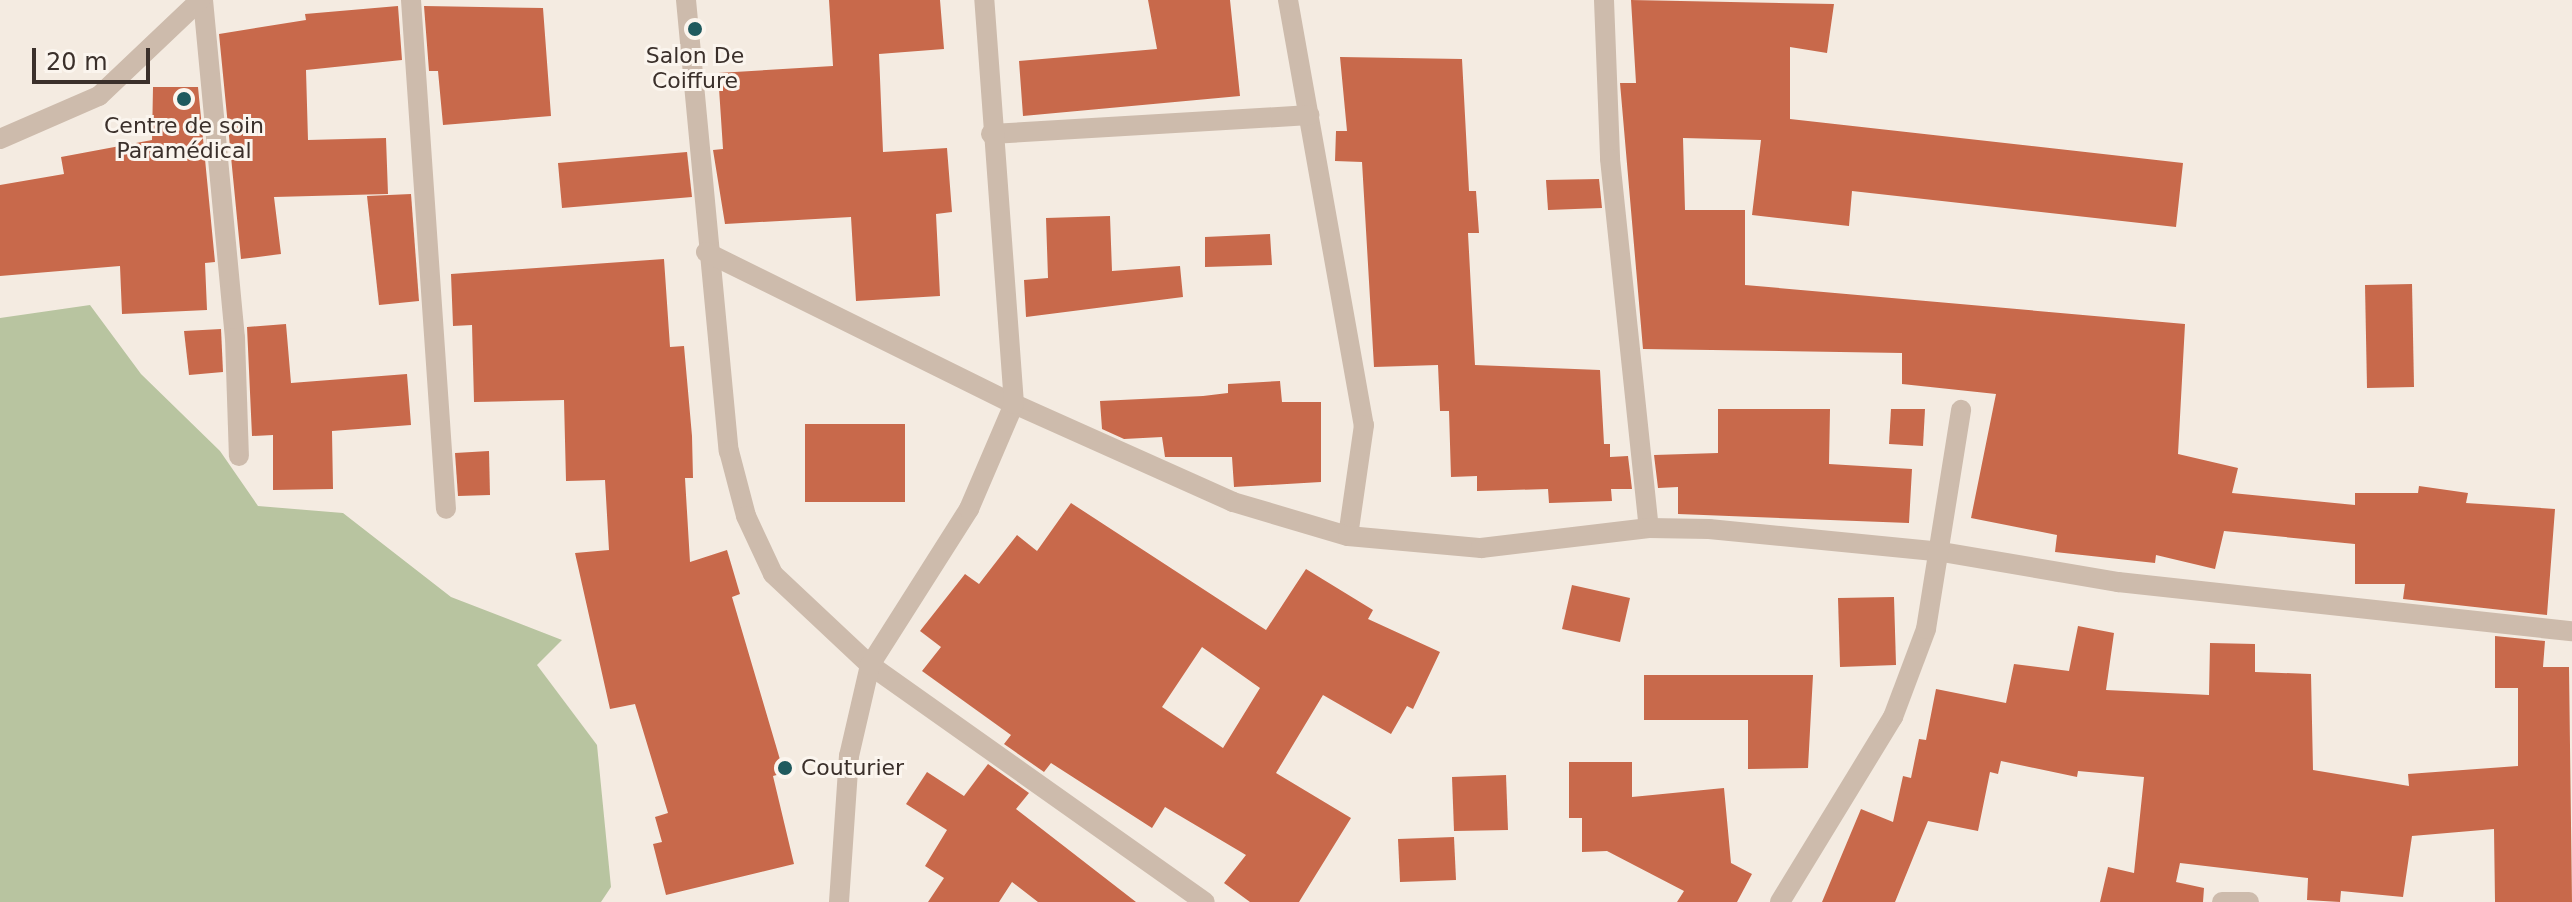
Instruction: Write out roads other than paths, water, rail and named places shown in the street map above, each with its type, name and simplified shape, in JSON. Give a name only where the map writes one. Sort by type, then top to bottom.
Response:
[{"type":"street","points":[[0,139],[99,96],[202,0]]},
{"type":"street","points":[[202,0],[235,338],[239,456]]},
{"type":"street","points":[[411,0],[446,509]]},
{"type":"street","points":[[686,0],[706,252],[729,451],[746,516],[773,574],[870,665],[1205,902]]},
{"type":"street","points":[[839,902],[849,756],[870,665],[969,509],[1014,404],[991,134],[984,0]]},
{"type":"street","points":[[1288,0],[1364,425],[1348,536]]},
{"type":"street","points":[[1604,0],[1610,159],[1649,528]]},
{"type":"street","points":[[991,134],[1309,115]]},
{"type":"street","points":[[706,252],[1014,404],[1233,502],[1348,536],[1481,548],[1649,528],[1942,552],[2118,582],[2572,631]]},
{"type":"street","points":[[1780,902],[1893,717],[1926,629],[1942,552],[1961,410]]},
{"type":"street","points":[[2222,902],[2249,902]]},
{"type":"place","name":"Salon De Coiffure","points":[[695,29]]},
{"type":"place","name":"Centre de soin Paramédical","points":[[184,99]]},
{"type":"place","name":"Couturier","points":[[785,768]]}]
